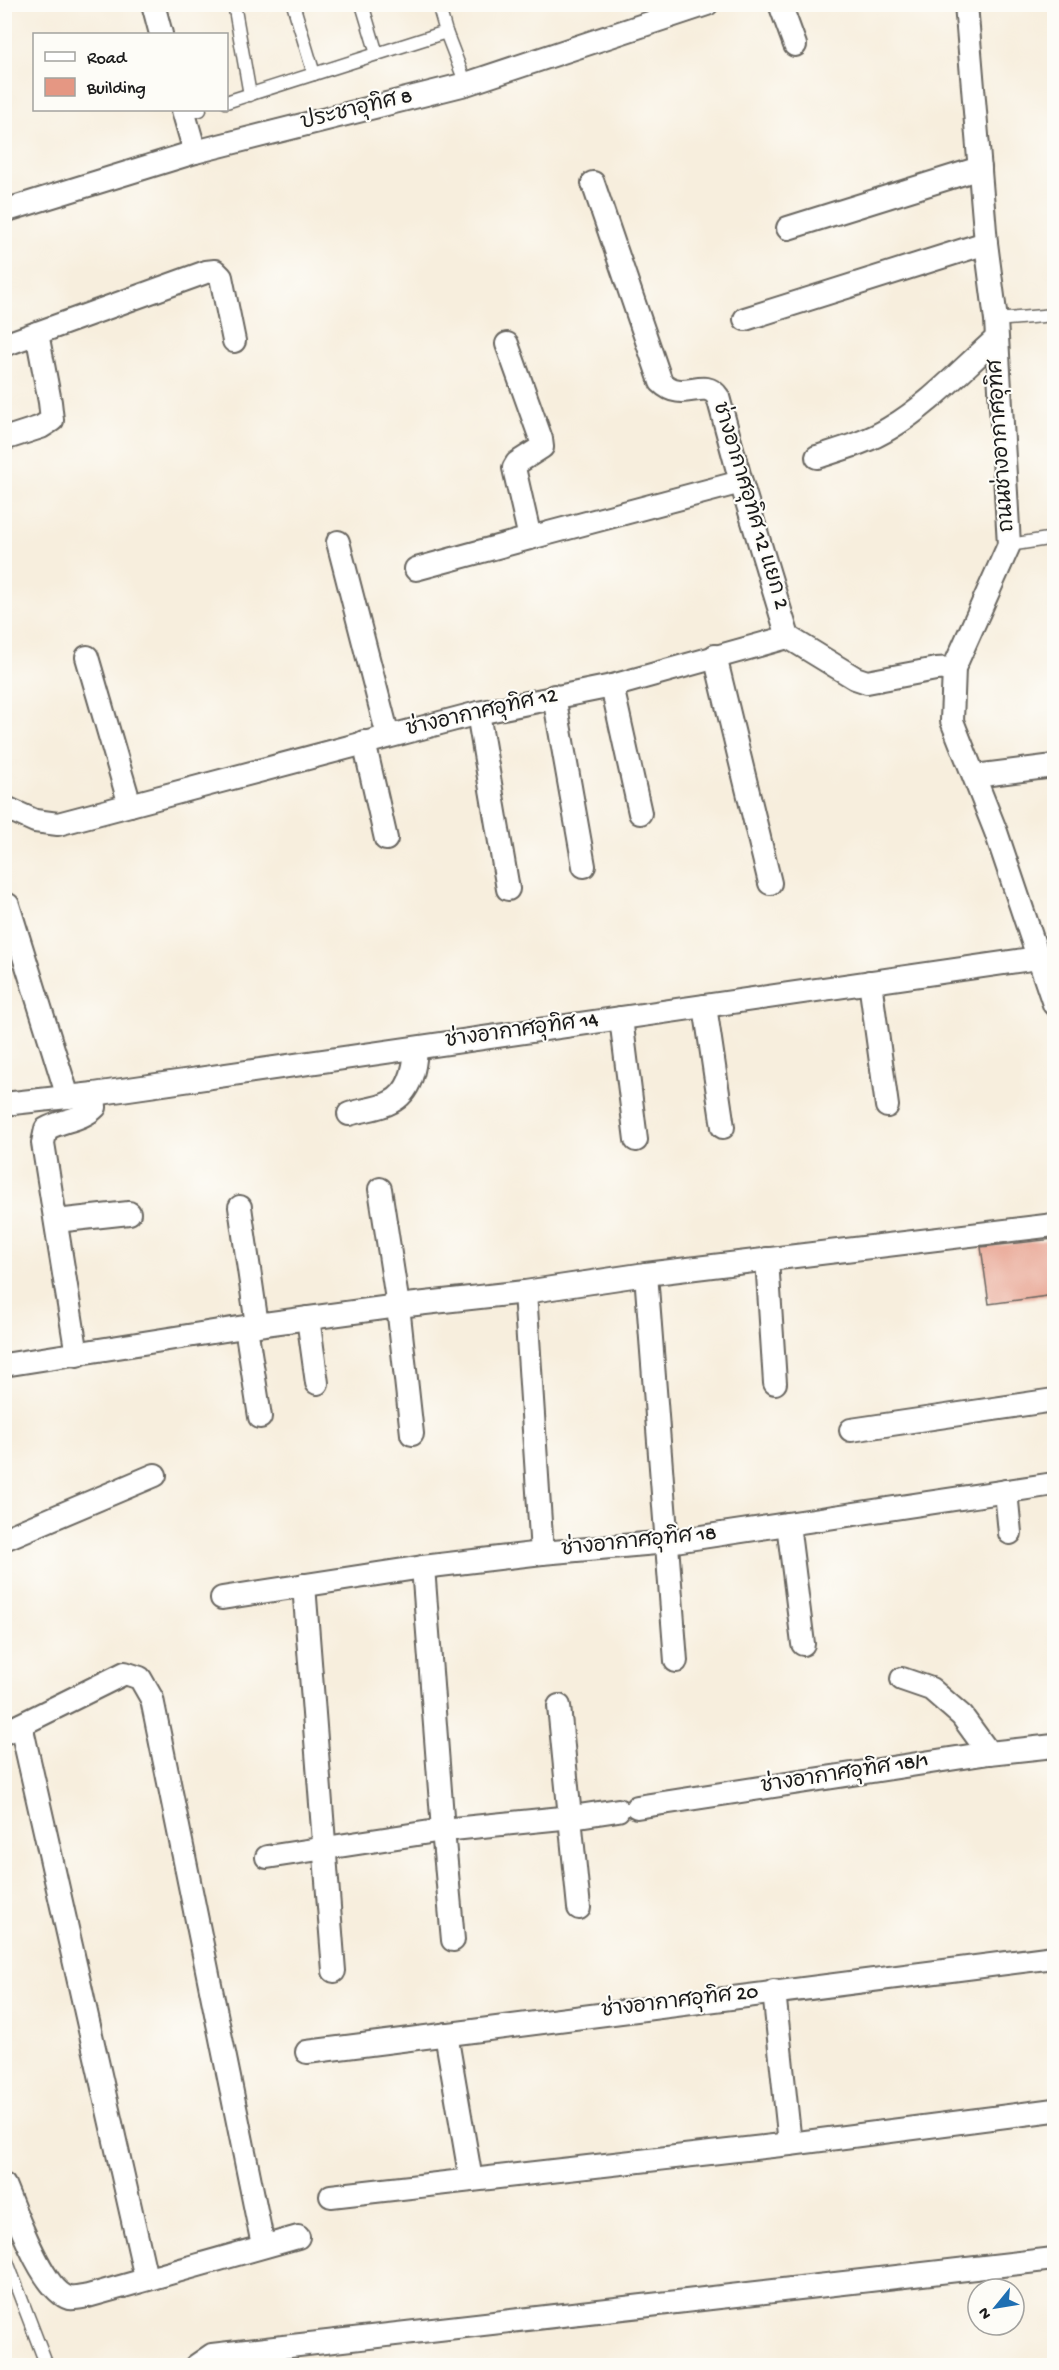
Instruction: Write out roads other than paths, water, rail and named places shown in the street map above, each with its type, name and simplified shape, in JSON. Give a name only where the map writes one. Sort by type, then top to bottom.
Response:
[{"type":"street","points":[[153,4],[161,33]]},
{"type":"street","name":"ประชาอุทิศ 8","points":[[4,211],[195,152],[466,84],[707,4]]},
{"type":"street","points":[[780,4],[795,45]]},
{"type":"street","name":"ถนนช่างอากาศอุทิศ","points":[[966,4],[986,243],[996,330],[1009,544],[954,668],[952,721],[975,776],[1046,969],[1054,1004]]},
{"type":"street","points":[[189,111],[195,152]]},
{"type":"street","points":[[788,228],[980,168]]},
{"type":"street","name":"ช่างอากาศอุทิศ 12 แยก 2","points":[[593,183],[661,382],[668,390],[679,393],[707,388],[714,391],[718,397],[788,637]]},
{"type":"street","points":[[746,319],[986,243]]},
{"type":"street","points":[[4,345],[206,272],[215,271],[221,277],[234,341]]},
{"type":"street","points":[[817,457],[867,441],[916,411],[996,330]]},
{"type":"street","points":[[4,439],[41,427],[52,420],[51,402],[37,333]]},
{"type":"street","points":[[507,344],[542,447],[517,463],[514,468],[530,538]]},
{"type":"street","points":[[416,568],[741,482]]},
{"type":"street","points":[[338,542],[388,736]]},
{"type":"street","points":[[788,637],[855,678],[867,682],[936,669],[954,668]]},
{"type":"street","name":"ช่างอากาศอุทิศ 12","points":[[4,807],[35,821],[58,824],[388,736],[554,696],[612,686],[788,637]]},
{"type":"street","points":[[715,656],[770,883]]},
{"type":"street","points":[[87,657],[130,805]]},
{"type":"street","points":[[612,686],[640,813]]},
{"type":"street","points":[[554,696],[584,866]]},
{"type":"street","points":[[478,714],[508,889]]},
{"type":"street","points":[[364,742],[386,838]]},
{"type":"street","points":[[975,776],[1054,766]]},
{"type":"street","points":[[8,905],[68,1097]]},
{"type":"street","name":"ช่างอากาศอุทิศ 14","points":[[4,1104],[94,1094],[870,982],[1046,969]]},
{"type":"street","points":[[870,982],[887,1106]]},
{"type":"street","points":[[705,1006],[723,1127]]},
{"type":"street","points":[[621,1018],[636,1140]]},
{"type":"street","points":[[349,1114],[391,1102],[399,1095],[407,1087],[415,1066],[416,1048]]},
{"type":"street","points":[[77,1355],[43,1143],[46,1129],[57,1123],[87,1115],[95,1107],[94,1094]]},
{"type":"street","points":[[380,1189],[398,1306],[412,1434]]},
{"type":"street","points":[[240,1207],[260,1417]]},
{"type":"street","points":[[56,1221],[129,1213]]},
{"type":"street","points":[[4,1365],[308,1318],[525,1292],[645,1274],[1054,1225]]},
{"type":"street","points":[[767,1259],[775,1383]]},
{"type":"street","points":[[645,1274],[676,1661]]},
{"type":"street","points":[[525,1292],[542,1553]]},
{"type":"street","points":[[308,1318],[317,1383]]},
{"type":"street","points":[[851,1430],[1054,1400]]},
{"type":"street","points":[[4,1539],[155,1475]]},
{"type":"street","name":"ช่างอากาศอุทิศ 18","points":[[222,1598],[423,1567],[542,1553],[668,1542],[1054,1484]]},
{"type":"street","points":[[1006,1491],[1010,1533]]},
{"type":"street","points":[[788,1524],[803,1644]]},
{"type":"street","points":[[423,1567],[453,1940]]},
{"type":"street","points":[[304,1585],[334,1971]]},
{"type":"street","points":[[146,2278],[13,1729],[125,1673],[140,1678],[152,1699],[263,2245]]},
{"type":"street","points":[[902,1678],[931,1689],[962,1716],[989,1753]]},
{"type":"street","points":[[559,1706],[572,1817],[579,1908]]},
{"type":"street","name":"ช่างอากาศอุทิศ 18/1","points":[[267,1857],[443,1830],[572,1817],[989,1753],[1054,1746]]},
{"type":"street","name":"ช่างอากาศอุทิศ 20","points":[[306,2052],[1054,1956]]},
{"type":"street","points":[[774,1991],[790,2144]]},
{"type":"street","points":[[446,2034],[471,2180]]},
{"type":"street","points":[[331,2196],[790,2144],[1054,2110]]},
{"type":"street","points":[[4,2185],[37,2262],[54,2289],[69,2298],[88,2296],[298,2237]]},
{"type":"street","points":[[196,2366],[212,2355],[1054,2259]]},
{"type":"lane","points":[[234,4],[250,95]]},
{"type":"lane","points":[[293,4],[314,74]]},
{"type":"lane","points":[[362,4],[377,54]]},
{"type":"lane","points":[[438,4],[466,84]]},
{"type":"lane","points":[[228,101],[446,32]]},
{"type":"lane","points":[[996,330],[1054,315]]},
{"type":"lane","points":[[1009,544],[1054,538]]},
{"type":"lane","points":[[4,2254],[47,2366]]}]
